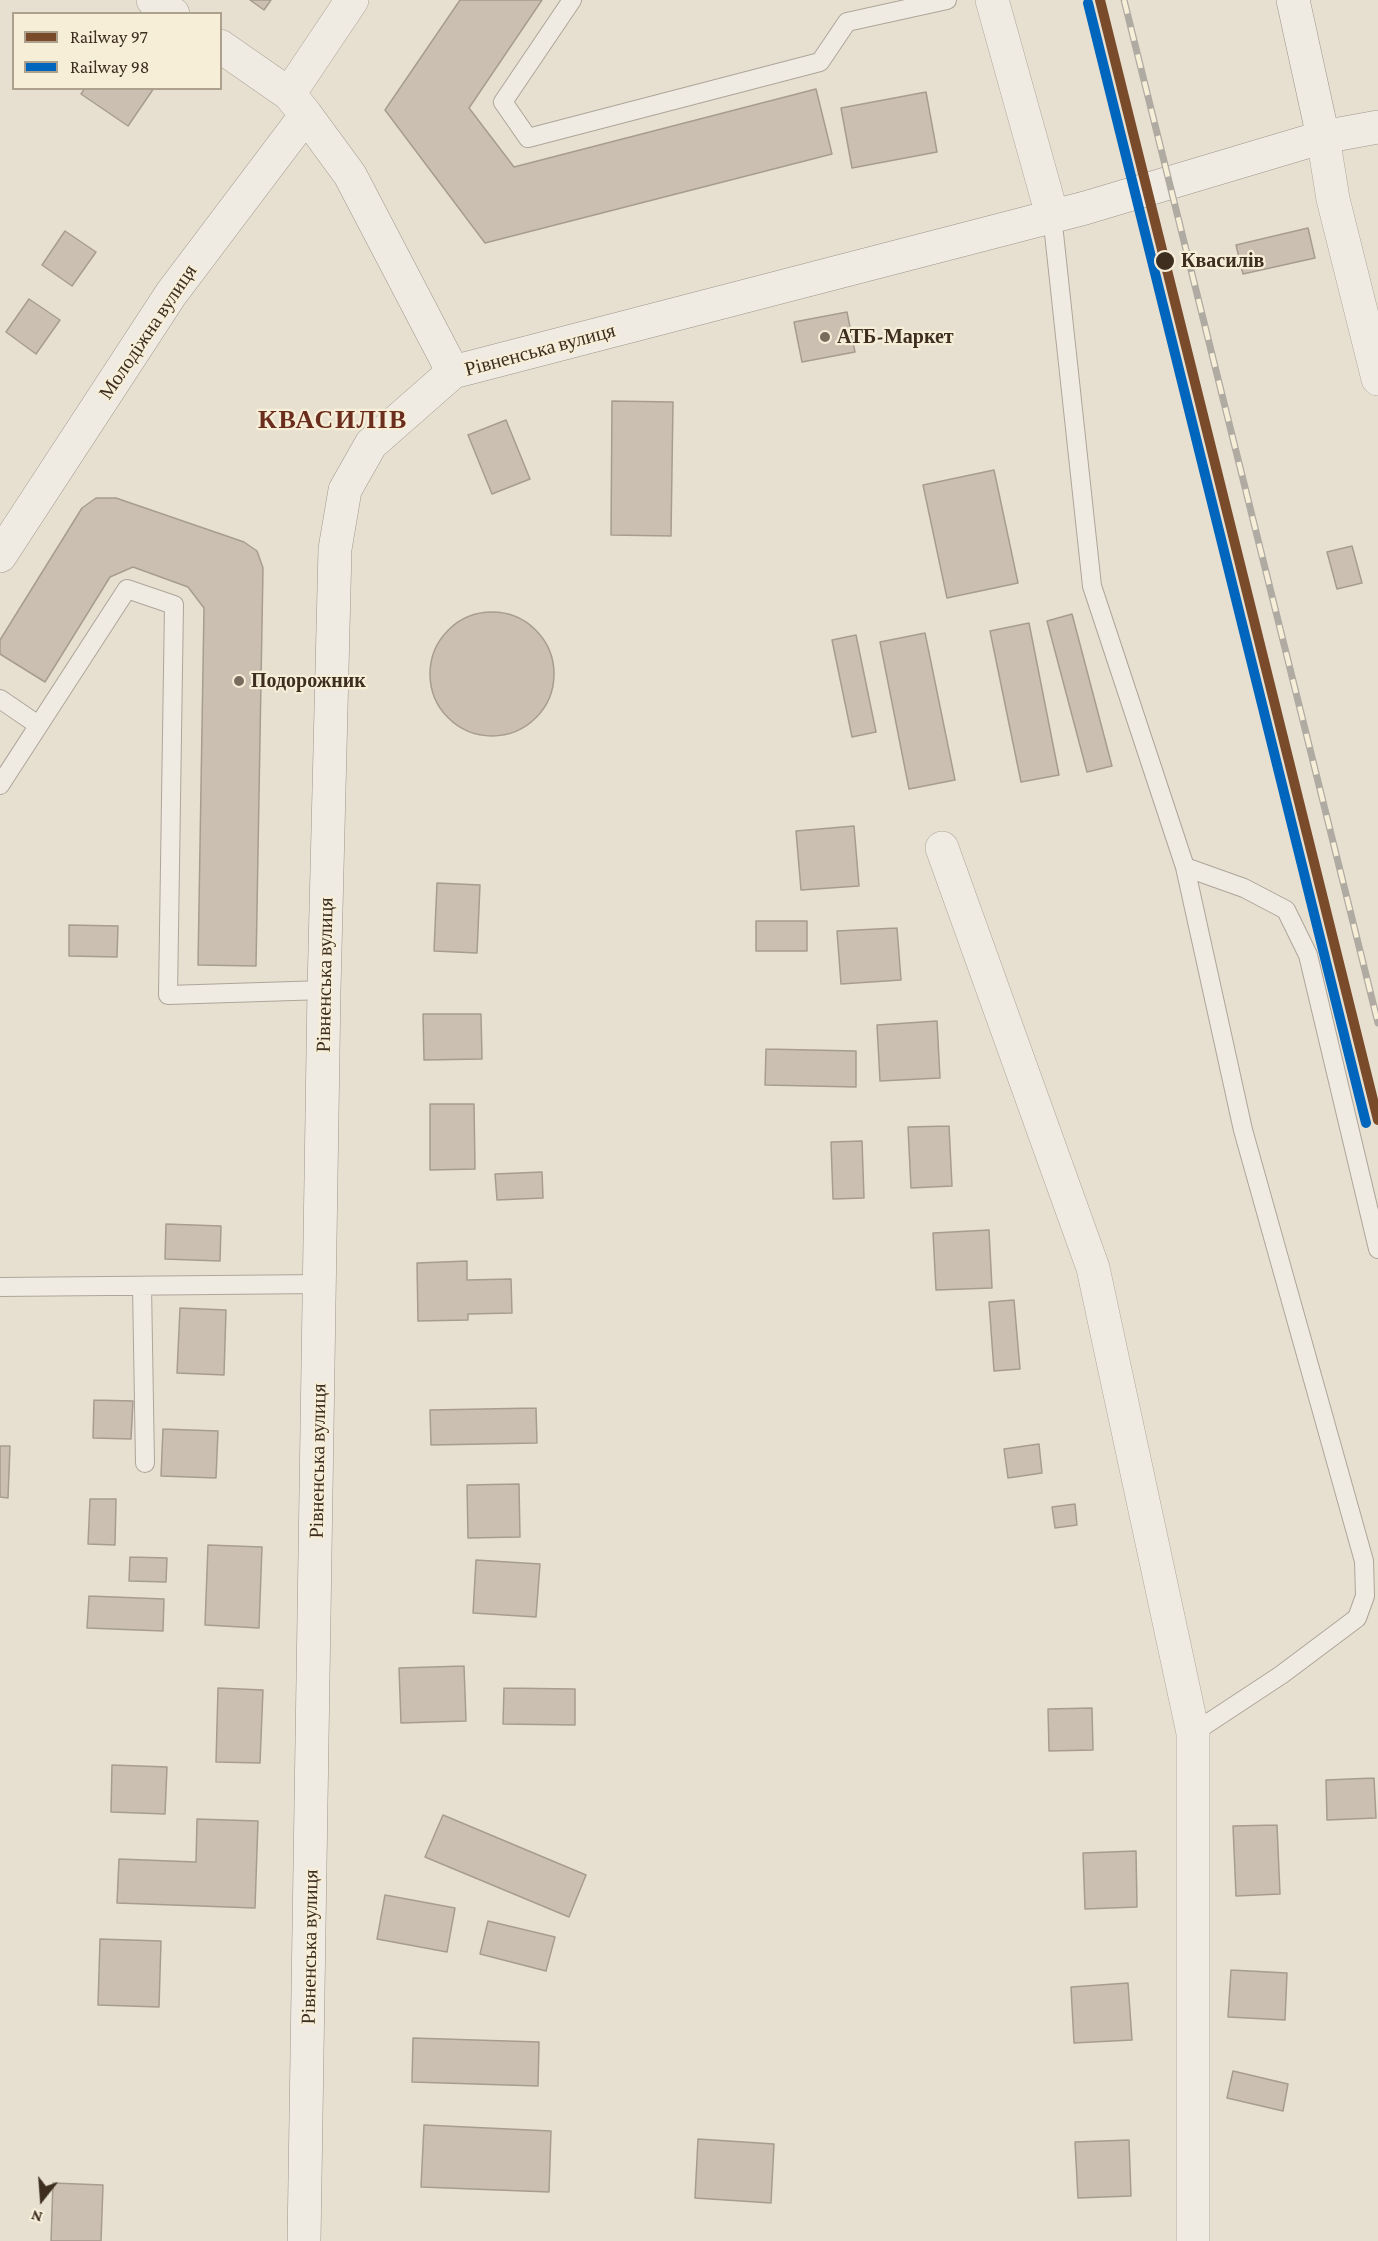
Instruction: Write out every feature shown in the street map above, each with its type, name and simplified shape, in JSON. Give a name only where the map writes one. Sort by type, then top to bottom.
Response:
[{"type":"street","points":[[153,0],[169,12]]},
{"type":"street","name":"Молодіжна вулиця","points":[[0,556],[298,104],[352,0]]},
{"type":"street","points":[[992,0],[1052,216]]},
{"type":"street","points":[[1293,0],[1323,137],[1333,199],[1378,379]]},
{"type":"street","points":[[222,47],[298,104],[350,175],[453,372]]},
{"type":"street","name":"Рівненська вулиця","points":[[304,2241],[322,1284],[324,990],[335,549],[345,490],[371,444],[453,372],[1052,216],[1323,137],[1378,127]]},
{"type":"street","points":[[942,848],[1093,1268],[1194,1733],[1193,2241]]},
{"type":"lane","points":[[572,0],[503,102],[528,138],[820,62],[846,22],[947,0]]},
{"type":"lane","points":[[1052,216],[1092,586],[1185,867],[1243,1130],[1364,1561],[1365,1596],[1357,1618],[1281,1675],[1194,1733]]},
{"type":"lane","points":[[0,784],[127,589],[174,604],[168,995],[324,990]]},
{"type":"lane","points":[[0,699],[38,725]]},
{"type":"lane","points":[[1185,867],[1244,888],[1286,910],[1308,955],[1378,1249]]},
{"type":"lane","points":[[0,1287],[322,1284]]},
{"type":"lane","points":[[142,1286],[145,1463]]},
{"type":"building","points":[[250,0],[271,0],[264,10]]},
{"type":"building","points":[[460,0],[542,0],[469,108],[514,167],[816,89],[832,154],[485,243],[385,110]]},
{"type":"building","points":[[84,90],[153,90],[128,126],[81,94]]},
{"type":"building","points":[[926,92],[937,152],[852,168],[841,108]]},
{"type":"building","points":[[1308,228],[1315,258],[1243,274],[1236,245]]},
{"type":"building","points":[[65,231],[96,252],[72,286],[42,265]]},
{"type":"building","points":[[29,299],[60,320],[36,354],[6,332]]},
{"type":"building","name":"АТБ-Маркет","points":[[847,312],[855,352],[802,362],[794,322]]},
{"type":"building","points":[[612,401],[673,402],[671,536],[611,535]]},
{"type":"building","points":[[506,420],[530,479],[492,494],[468,435]]},
{"type":"building","points":[[994,470],[1018,583],[947,598],[923,485]]},
{"type":"building","points":[[96,498],[116,498],[244,542],[257,551],[263,568],[256,966],[198,965],[204,608],[188,587],[133,567],[110,577],[45,682],[0,654],[0,640],[82,508]]},
{"type":"building","points":[[1352,546],[1362,583],[1337,589],[1327,552]]},
{"type":"building","points":[[492,612],[516,617],[527,622],[536,630],[544,639],[549,650],[554,674],[549,698],[544,709],[536,718],[527,726],[516,731],[492,736],[468,731],[457,726],[448,718],[440,709],[435,698],[430,674],[435,650],[440,639],[448,630],[457,622],[468,617]]},
{"type":"building","points":[[1072,614],[1112,766],[1087,772],[1047,621]]},
{"type":"building","points":[[1029,623],[1059,775],[1021,782],[990,631]]},
{"type":"building","points":[[925,633],[955,780],[909,789],[880,642]]},
{"type":"building","points":[[856,635],[876,732],[852,737],[832,640]]},
{"type":"building","points":[[854,826],[859,886],[801,890],[796,831]]},
{"type":"building","points":[[437,883],[480,885],[477,953],[434,951]]},
{"type":"building","points":[[756,921],[807,921],[807,951],[756,951]]},
{"type":"building","points":[[69,925],[118,926],[117,957],[69,956]]},
{"type":"building","points":[[897,928],[901,980],[841,984],[837,931]]},
{"type":"building","points":[[423,1014],[481,1014],[482,1059],[424,1060]]},
{"type":"building","points":[[937,1021],[940,1078],[880,1081],[877,1025]]},
{"type":"building","points":[[766,1049],[856,1051],[856,1087],[765,1085]]},
{"type":"building","points":[[430,1104],[474,1104],[475,1169],[430,1170]]},
{"type":"building","points":[[949,1126],[952,1186],[911,1188],[908,1127]]},
{"type":"building","points":[[862,1141],[864,1198],[833,1199],[831,1142]]},
{"type":"building","points":[[542,1172],[543,1198],[497,1200],[495,1174]]},
{"type":"building","points":[[166,1224],[221,1226],[220,1261],[165,1259]]},
{"type":"building","points":[[989,1230],[992,1288],[936,1290],[933,1233]]},
{"type":"building","points":[[467,1261],[467,1280],[511,1279],[512,1313],[468,1314],[468,1320],[418,1321],[417,1263]]},
{"type":"building","points":[[1014,1300],[1020,1369],[994,1371],[989,1302]]},
{"type":"building","points":[[180,1308],[226,1310],[224,1375],[177,1373]]},
{"type":"building","points":[[94,1400],[133,1401],[131,1439],[93,1438]]},
{"type":"building","points":[[536,1408],[537,1443],[431,1445],[430,1410]]},
{"type":"building","points":[[163,1429],[218,1431],[216,1478],[161,1476]]},
{"type":"building","points":[[1039,1444],[1042,1473],[1008,1478],[1004,1449]]},
{"type":"building","points":[[0,1446],[10,1446],[8,1498],[0,1497]]},
{"type":"building","points":[[519,1484],[520,1537],[468,1538],[467,1485]]},
{"type":"building","points":[[90,1499],[116,1499],[115,1545],[88,1544]]},
{"type":"building","points":[[1075,1504],[1077,1525],[1055,1528],[1052,1507]]},
{"type":"building","points":[[208,1545],[262,1547],[259,1628],[205,1625]]},
{"type":"building","points":[[130,1557],[167,1558],[166,1582],[129,1581]]},
{"type":"building","points":[[476,1560],[540,1564],[536,1617],[473,1613]]},
{"type":"building","points":[[89,1596],[164,1599],[163,1631],[87,1628]]},
{"type":"building","points":[[464,1666],[466,1721],[401,1723],[399,1668]]},
{"type":"building","points":[[218,1688],[263,1690],[260,1763],[216,1762]]},
{"type":"building","points":[[504,1688],[575,1689],[575,1725],[503,1724]]},
{"type":"building","points":[[1092,1708],[1093,1750],[1049,1751],[1048,1709]]},
{"type":"building","points":[[112,1765],[167,1767],[165,1814],[111,1812]]},
{"type":"building","points":[[1374,1778],[1376,1818],[1327,1820],[1326,1780]]},
{"type":"building","points":[[443,1815],[586,1875],[569,1917],[425,1857]]},
{"type":"building","points":[[197,1819],[258,1821],[255,1908],[117,1903],[119,1859],[196,1862]]},
{"type":"building","points":[[1277,1825],[1280,1894],[1236,1896],[1233,1826]]},
{"type":"building","points":[[1136,1851],[1137,1907],[1085,1909],[1083,1853]]},
{"type":"building","points":[[385,1895],[455,1908],[447,1952],[377,1939]]},
{"type":"building","points":[[488,1921],[555,1937],[546,1971],[480,1954]]},
{"type":"building","points":[[100,1939],[161,1941],[159,2007],[98,2005]]},
{"type":"building","points":[[1231,1970],[1287,1973],[1285,2020],[1228,2017]]},
{"type":"building","points":[[1128,1983],[1132,2040],[1074,2043],[1071,1987]]},
{"type":"building","points":[[413,2038],[539,2042],[538,2086],[412,2082]]},
{"type":"building","points":[[1233,2071],[1288,2084],[1283,2111],[1227,2098]]},
{"type":"building","points":[[424,2125],[551,2131],[549,2192],[421,2187]]},
{"type":"building","points":[[698,2139],[774,2144],[771,2203],[695,2198]]},
{"type":"building","points":[[1129,2140],[1131,2196],[1078,2198],[1075,2142]]},
{"type":"building","points":[[53,2183],[103,2185],[101,2241],[51,2241]]},
{"type":"railway","points":[[1124,0],[1378,1023]]},
{"type":"rail line","name":"97","points":[[1100,0],[1378,1120]]},
{"type":"rail line","name":"98","points":[[1088,3],[1366,1123]]},
{"type":"place","name":"Квасилів","points":[[1165,261]]},
{"type":"place","name":"АТБ-Маркет","points":[[825,337]]},
{"type":"place","name":"Подорожник","points":[[239,681]]},
{"type":"district","name":"КВАСИЛІВ","points":[[333,420]]}]
